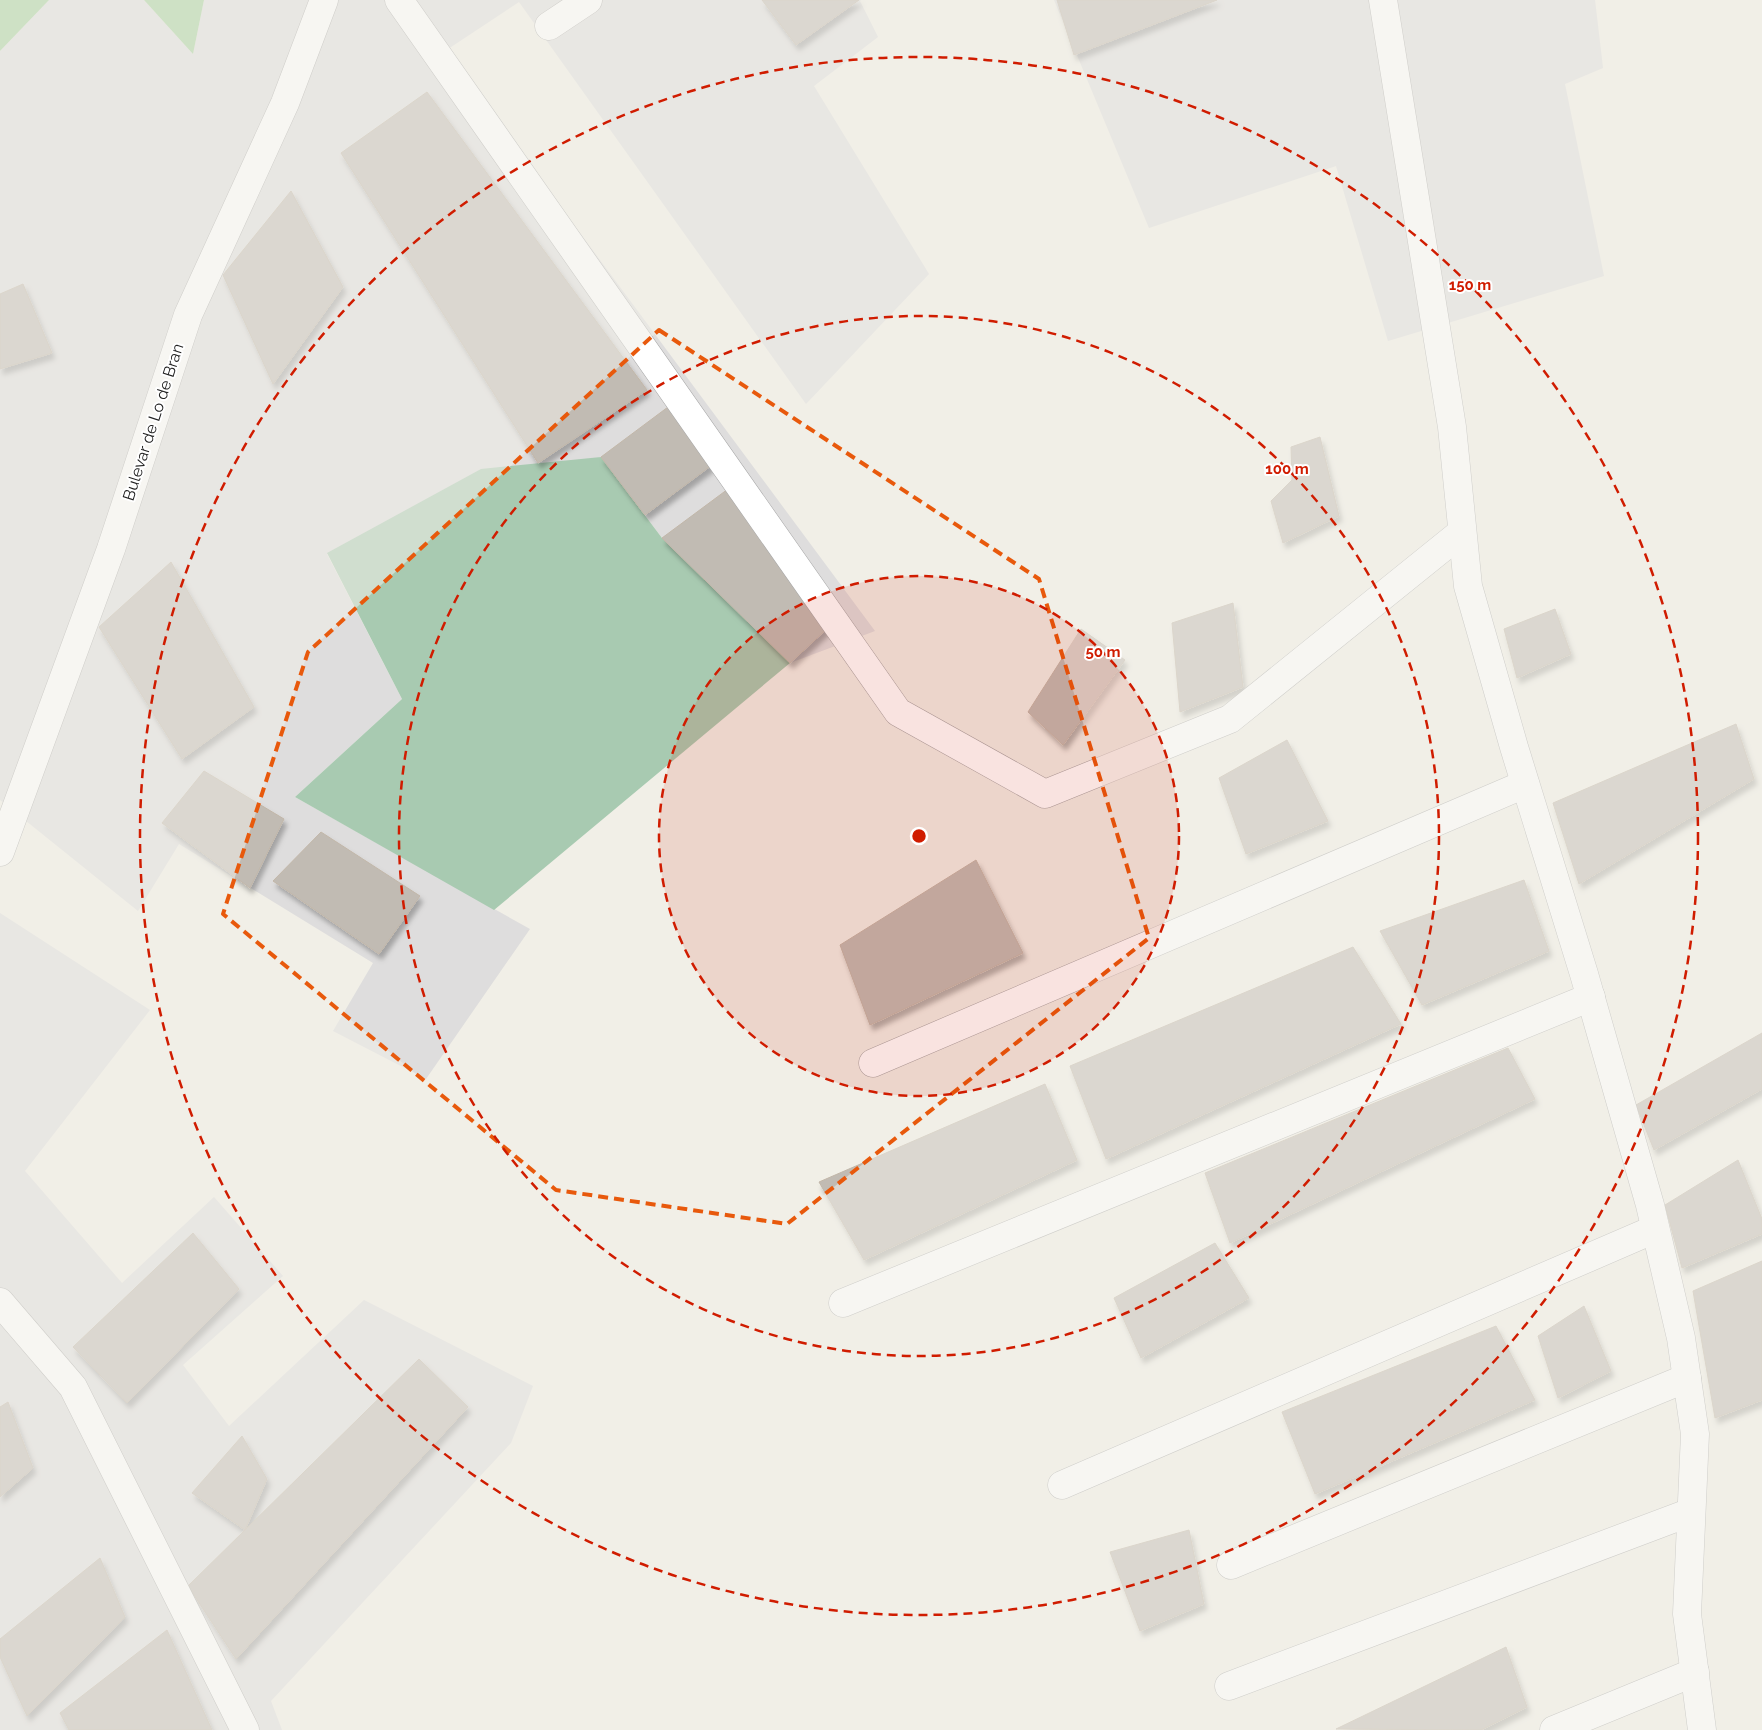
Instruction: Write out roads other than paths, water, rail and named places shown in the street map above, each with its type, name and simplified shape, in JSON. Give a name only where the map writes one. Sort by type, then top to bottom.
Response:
[{"type":"street","name":"Bulevar de Lo de Bran","points":[[0,852],[111,549],[188,315],[285,103],[324,0]]},
{"type":"street","points":[[399,0],[898,712],[1044,794],[1230,719],[1462,532]]},
{"type":"street","points":[[549,26],[588,0]]},
{"type":"street","points":[[1384,0],[1452,427],[1468,586],[1525,784],[1591,997],[1648,1196],[1681,1338],[1695,1434],[1687,1614],[1702,1730]]},
{"type":"street","points":[[873,1063],[1525,784]]},
{"type":"street","points":[[843,1302],[1591,997]]},
{"type":"street","points":[[1062,1485],[1655,1229]]},
{"type":"street","points":[[0,1302],[73,1387],[245,1730]]},
{"type":"street","points":[[1231,1565],[1687,1378]]},
{"type":"street","points":[[1229,1686],[1692,1512]]},
{"type":"street","points":[[1554,1730],[1695,1672]]}]
